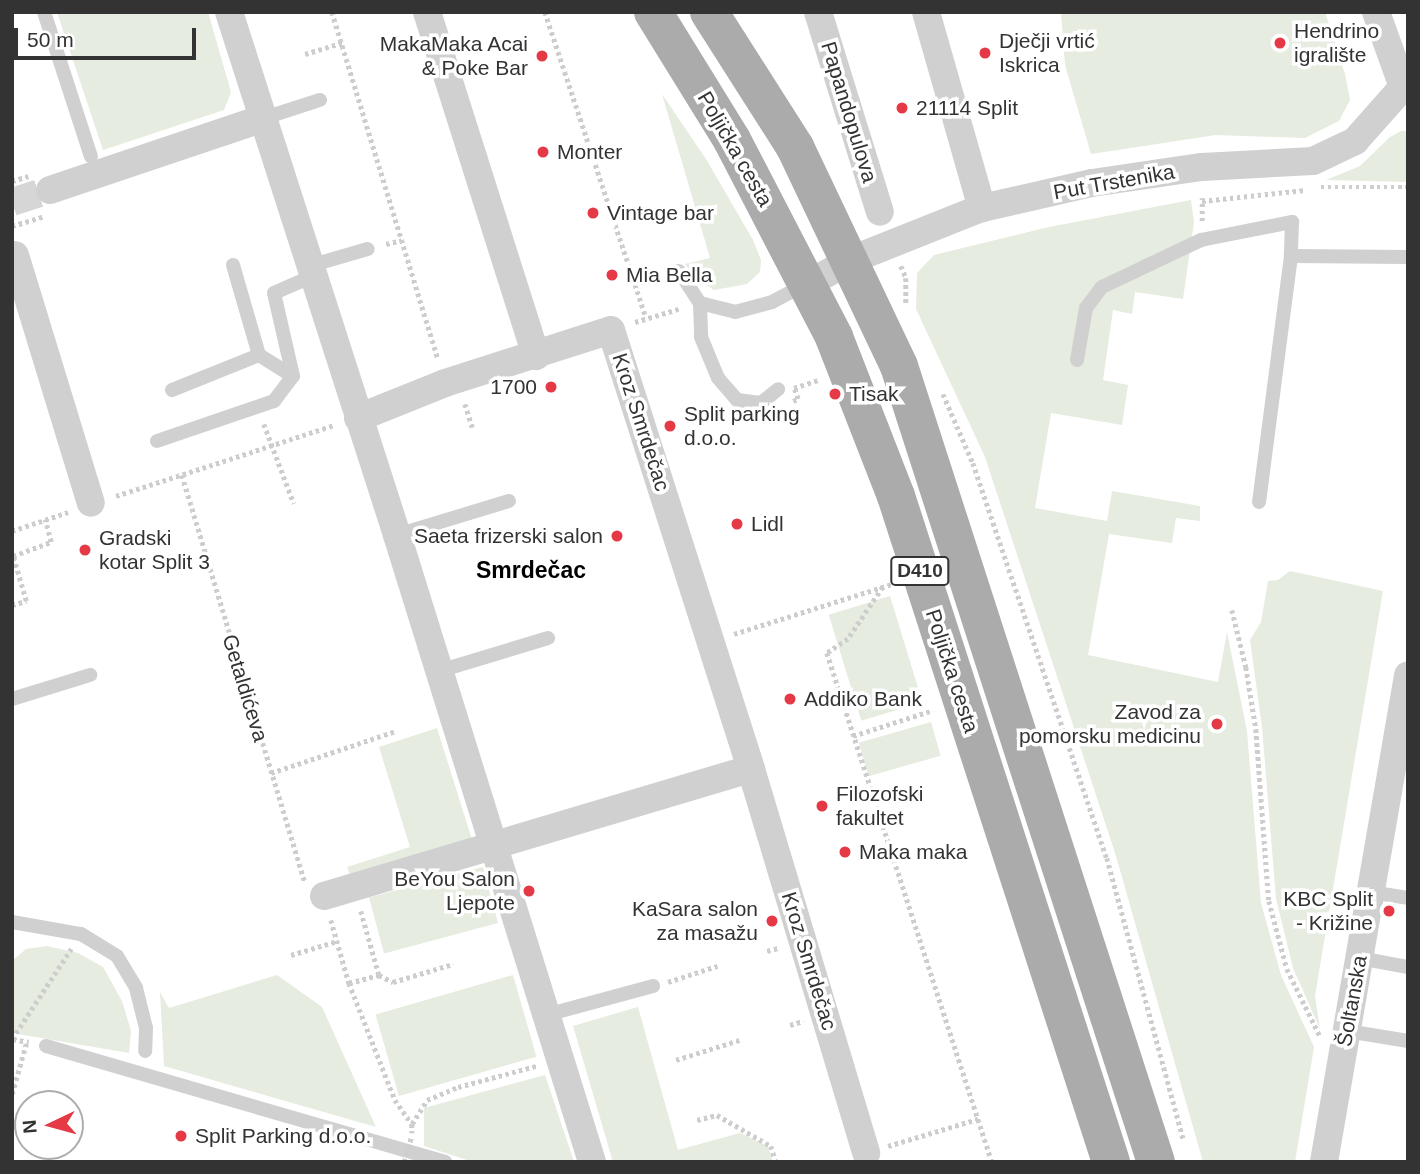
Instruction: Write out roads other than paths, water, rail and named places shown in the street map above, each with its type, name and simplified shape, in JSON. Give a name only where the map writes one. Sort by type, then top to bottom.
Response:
[{"type":"main road","name":"Poljička cesta","points":[[653,12],[732,140],[834,337],[896,496],[1111,1162]]},
{"type":"main road","name":"Poljička cesta","points":[[709,12],[795,147],[851,260],[899,366],[1171,1155]]},
{"type":"street","points":[[229,12],[261,120],[397,535],[592,1162]]},
{"type":"street","points":[[426,12],[536,356]]},
{"type":"street","name":"Papandopulova","points":[[818,12],[880,212]]},
{"type":"street","points":[[926,12],[982,208]]},
{"type":"street","points":[[1376,12],[1405,89]]},
{"type":"street","name":"Put Trstenika","points":[[808,284],[851,260],[982,208],[1091,183],[1202,167],[1312,161],[1355,141],[1405,89]]},
{"type":"street","points":[[50,190],[261,120]]},
{"type":"street","points":[[15,255],[91,503]]},
{"type":"street","name":"Kroz Smrdečac","points":[[358,418],[445,383],[611,330],[751,769],[866,1153]]},
{"type":"street","name":"Šoltanska","points":[[1324,1162],[1408,674]]},
{"type":"street","points":[[315,892],[355,887],[751,769]]},
{"type":"lane","points":[[44,12],[91,157]]},
{"type":"lane","points":[[261,120],[320,100]]},
{"type":"lane","points":[[1077,360],[1086,308],[1102,287],[1201,240],[1292,222],[1291,256],[1259,502]]},
{"type":"lane","points":[[293,376],[274,293],[311,271],[368,249]]},
{"type":"lane","points":[[1291,256],[1408,257]]},
{"type":"lane","points":[[233,265],[259,355],[293,376]]},
{"type":"lane","points":[[679,271],[700,303],[701,337],[718,378],[737,400],[761,403],[778,389]]},
{"type":"lane","points":[[700,303],[734,312],[772,302],[808,284]]},
{"type":"lane","points":[[172,390],[259,355]]},
{"type":"lane","points":[[157,440],[274,401],[293,376]]},
{"type":"lane","points":[[397,535],[509,501]]},
{"type":"lane","points":[[439,671],[548,638]]},
{"type":"lane","points":[[12,698],[90,676]]},
{"type":"lane","points":[[1370,892],[1408,898]]},
{"type":"lane","points":[[12,922],[81,934],[117,956],[136,988],[146,1028],[145,1051]]},
{"type":"lane","points":[[1359,958],[1408,967]]},
{"type":"lane","points":[[546,1015],[653,986]]},
{"type":"lane","points":[[1346,1031],[1408,1041]]},
{"type":"lane","points":[[46,1046],[446,1162]]},
{"type":"tunnel","points":[[12,202],[50,190]]},
{"type":"place","name":"Hendrino igralište","points":[[1280,43]]},
{"type":"place","name":"Dječji vrtić Iskrica","points":[[985,53]]},
{"type":"place","name":"MakaMaka Acai & Poke Bar","points":[[542,56]]},
{"type":"place","name":"21114 Split","points":[[902,108]]},
{"type":"place","name":"Monter","points":[[543,152]]},
{"type":"place","name":"Vintage bar","points":[[593,213]]},
{"type":"place","name":"Mia Bella","points":[[612,275]]},
{"type":"place","name":"1700","points":[[551,387]]},
{"type":"place","name":"Tisak","points":[[835,394]]},
{"type":"place","name":"Split parking d.o.o.","points":[[670,426]]},
{"type":"place","name":"Lidl","points":[[737,524]]},
{"type":"place","name":"Saeta frizerski salon","points":[[617,536]]},
{"type":"place","name":"Gradski kotar Split 3","points":[[85,550]]},
{"type":"place","name":"Addiko Bank","points":[[790,699]]},
{"type":"place","name":"Zavod za pomorsku medicinu","points":[[1217,724]]},
{"type":"place","name":"Filozofski fakultet","points":[[822,806]]},
{"type":"place","name":"Maka maka","points":[[845,852]]},
{"type":"place","name":"BeYou Salon Ljepote","points":[[529,891]]},
{"type":"place","name":"KBC Split - Križine","points":[[1389,911]]},
{"type":"place","name":"KaSara salon za masažu","points":[[772,921]]},
{"type":"place","name":"Split Parking d.o.o.","points":[[181,1136]]},
{"type":"district","name":"Smrdečac","points":[[531,570]]}]
